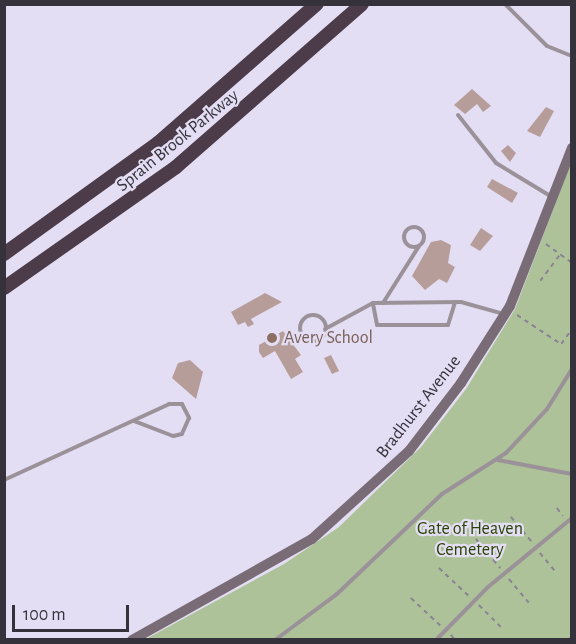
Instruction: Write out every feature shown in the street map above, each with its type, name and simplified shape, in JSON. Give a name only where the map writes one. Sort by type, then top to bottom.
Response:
[{"type":"highway","name":"Sprain Brook Parkway","points":[[4,254],[158,143],[317,4]]},
{"type":"highway","name":"Sprain Brook Parkway","points":[[4,288],[176,167],[362,4]]},
{"type":"main road","name":"Bradhurst Avenue","points":[[132,639],[279,560],[368,493],[423,435],[505,314],[572,148]]},
{"type":"lane","points":[[505,4],[547,46],[569,55]]},
{"type":"lane","points":[[458,115],[496,164],[553,198]]},
{"type":"lane","points":[[383,303],[419,246],[422,232],[408,229],[407,244],[419,246]]},
{"type":"lane","points":[[325,329],[316,316],[300,326],[311,340],[325,329],[373,303],[455,302],[505,314]]},
{"type":"lane","points":[[373,303],[377,325],[448,325],[455,302]]},
{"type":"lane","points":[[275,639],[337,594],[435,499],[498,459],[534,425],[572,369]]},
{"type":"lane","points":[[4,480],[134,421],[177,402],[189,418],[182,434],[173,436],[134,421]]},
{"type":"lane","points":[[498,459],[572,474]]},
{"type":"lane","points":[[436,639],[569,519]]},
{"type":"path","points":[[546,244],[572,263]]},
{"type":"path","points":[[540,281],[560,254]]},
{"type":"path","points":[[517,315],[561,344],[572,329]]},
{"type":"path","points":[[556,508],[569,519]]},
{"type":"path","points":[[411,598],[455,639]]},
{"type":"green space","name":"Gate of Heaven Cemetery","points":[[571,163],[571,639],[144,640],[284,564],[339,527],[421,447],[466,389],[515,309]]},
{"type":"building","points":[[472,89],[491,106],[483,112],[477,104],[465,114],[454,105]]},
{"type":"building","points":[[546,107],[554,111],[540,137],[527,131]]},
{"type":"building","points":[[508,145],[516,153],[510,162],[501,151]]},
{"type":"building","points":[[492,179],[518,193],[512,203],[487,187]]},
{"type":"building","points":[[481,228],[493,236],[480,251],[470,245]]},
{"type":"building","points":[[441,240],[451,245],[448,263],[455,267],[447,283],[439,279],[425,290],[412,276],[431,242]]},
{"type":"building","points":[[265,293],[282,302],[251,319],[254,324],[248,327],[245,322],[238,325],[231,312]]},
{"type":"building","points":[[283,331],[301,355],[295,359],[303,372],[291,379],[275,351],[263,358],[259,352],[259,345]]},
{"type":"building","points":[[331,355],[339,371],[332,374],[324,358]]},
{"type":"building","points":[[190,360],[203,372],[196,399],[172,378],[178,363]]},
{"type":"place","name":"Avery School","points":[[272,338]]}]
